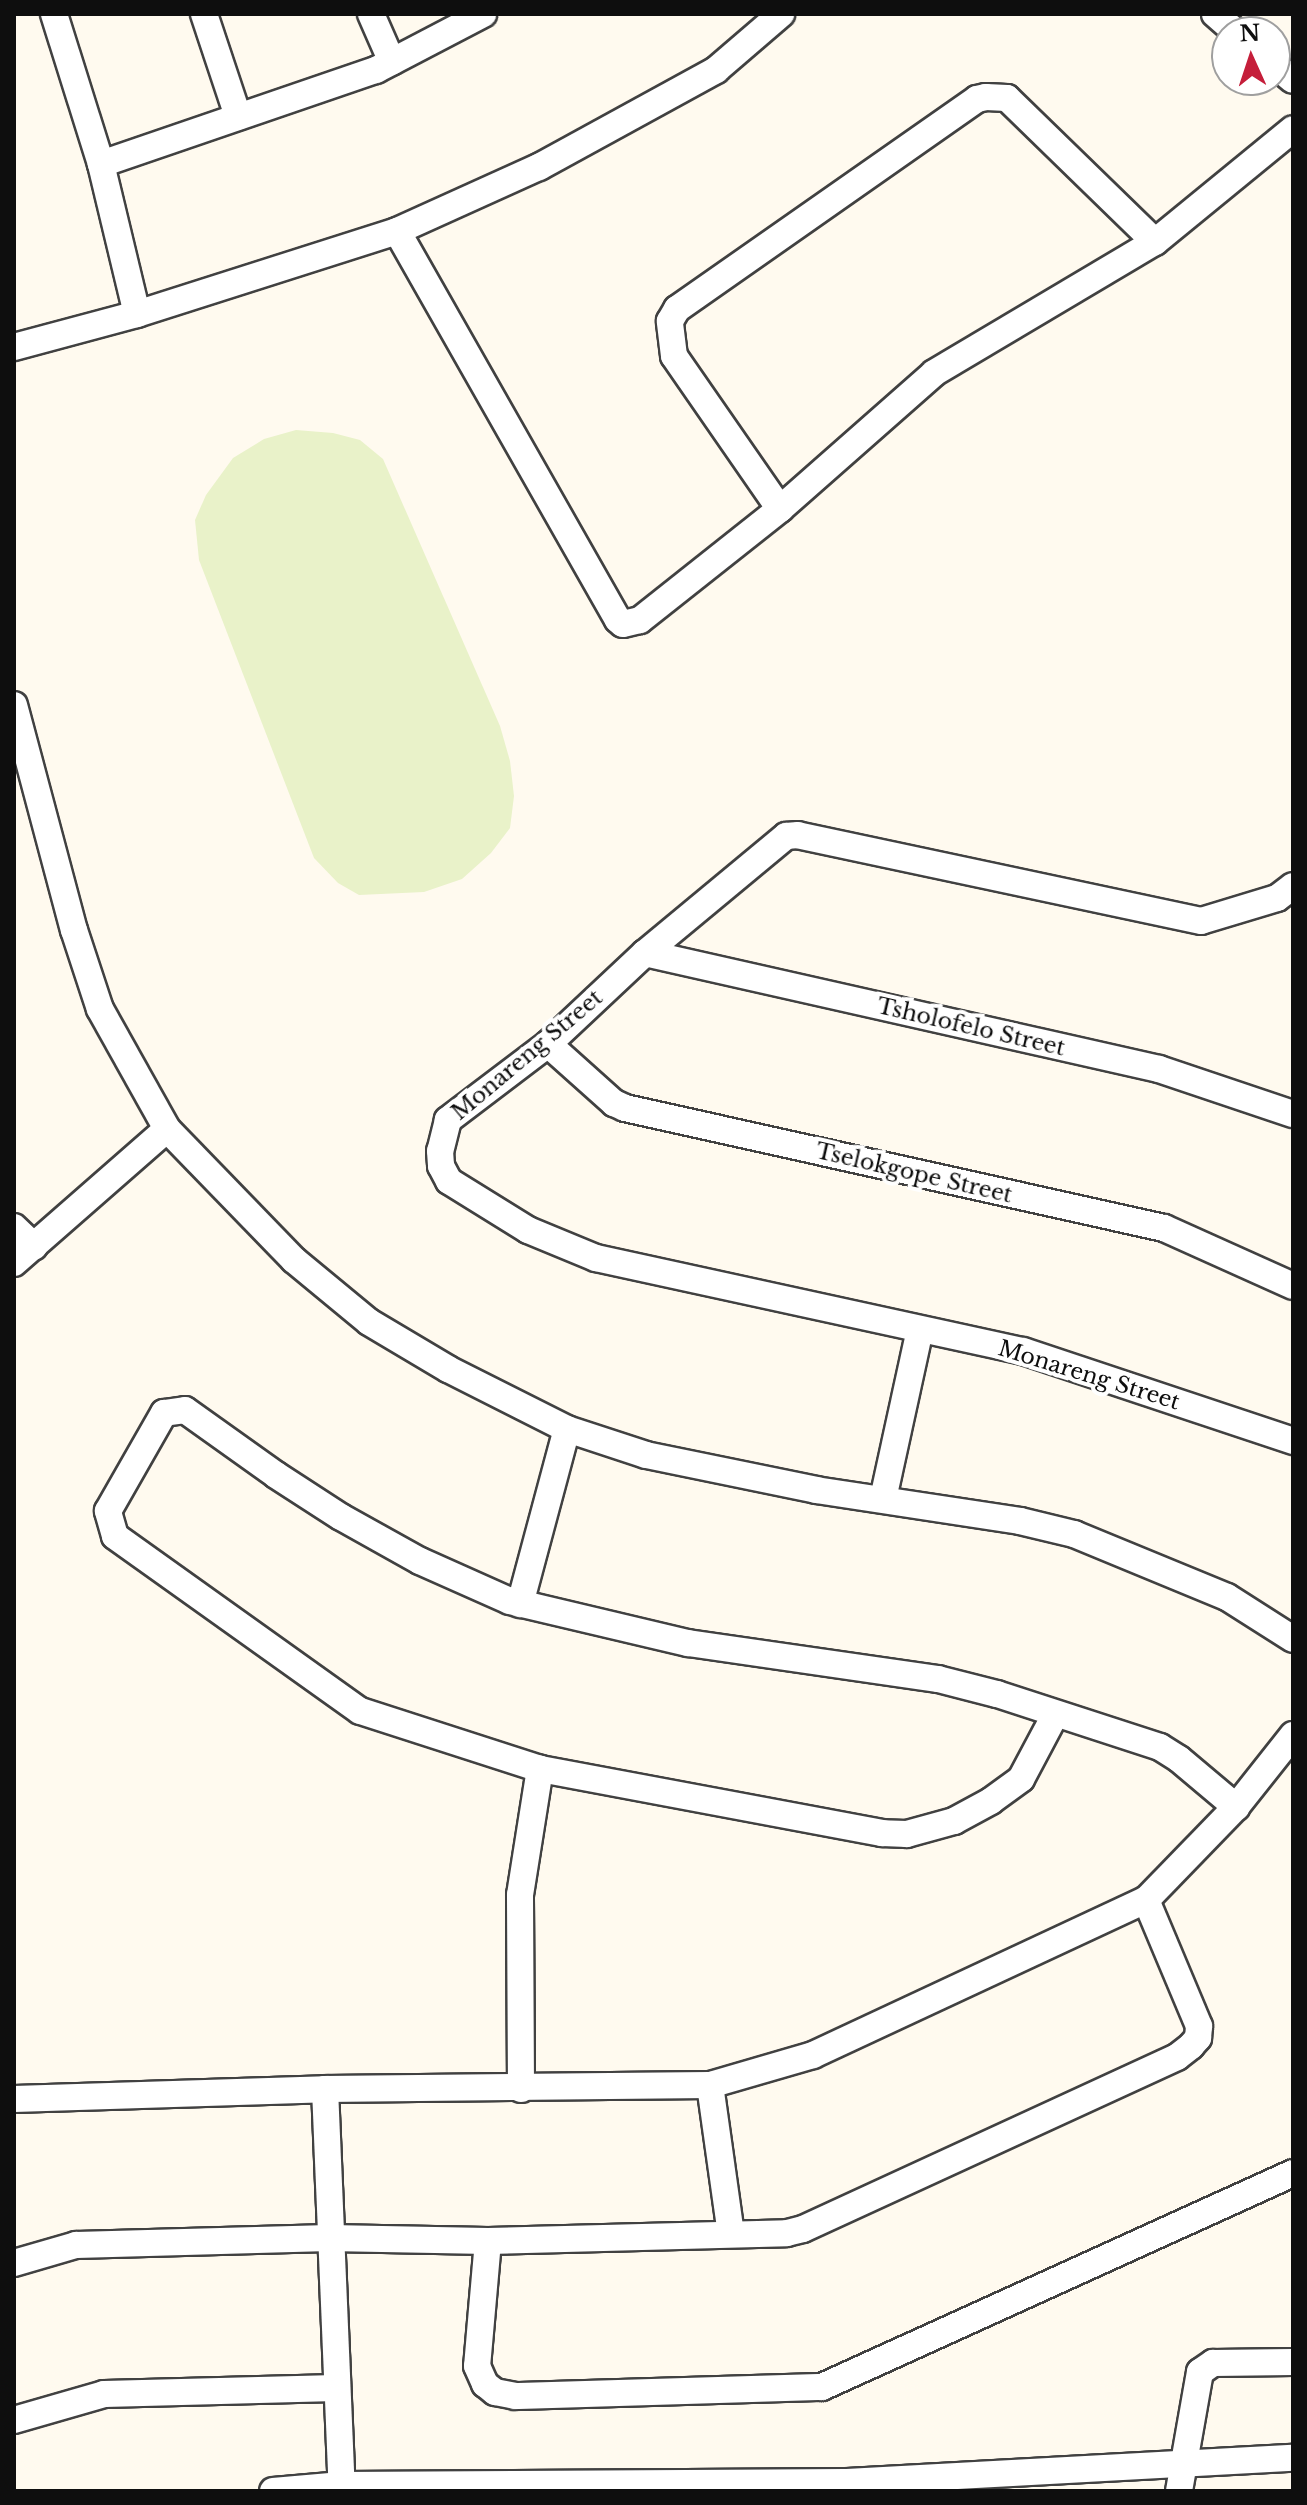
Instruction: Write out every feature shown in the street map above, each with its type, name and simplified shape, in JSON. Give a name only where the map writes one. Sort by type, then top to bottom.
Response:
[{"type":"street","points":[[54,14],[101,164],[137,314]]},
{"type":"street","points":[[204,14],[238,116]]},
{"type":"street","points":[[371,14],[392,62]]},
{"type":"street","points":[[101,164],[392,62],[483,14]]},
{"type":"street","points":[[14,347],[137,314],[397,231],[539,167],[716,70],[781,14]]},
{"type":"street","points":[[780,509],[674,356],[670,321],[677,309],[977,99],[986,97],[1007,98],[1155,242]]},
{"type":"street","points":[[397,231],[623,624],[640,620],[780,509],[934,373],[1155,242],[1293,129]]},
{"type":"street","points":[[14,705],[74,930],[100,1009],[167,1129],[294,1260],[369,1322],[448,1369],[567,1429],[646,1455],[816,1490],[1074,1534],[1227,1597],[1293,1639]]},
{"type":"street","name":"Monareng Street","points":[[1293,886],[1277,898],[1201,921],[798,835],[786,836],[645,953],[548,1044],[448,1120],[440,1151],[441,1166],[449,1181],[528,1230],[596,1258],[1023,1351],[1293,1441]]},
{"type":"street","name":"Tsholofelo Street","points":[[645,953],[1159,1069],[1293,1114]]},
{"type":"street","name":"Tselokgope Street","points":[[548,1044],[614,1103],[625,1108],[1164,1228],[1293,1286]]},
{"type":"street","points":[[14,1263],[167,1129]]},
{"type":"street","points":[[14,1227],[34,1246]]},
{"type":"street","points":[[883,1499],[920,1330]]},
{"type":"street","points":[[1055,1715],[1021,1779],[991,1801],[954,1821],[907,1834],[882,1833],[540,1769],[360,1711],[115,1536],[108,1511],[164,1413],[185,1410],[341,1517],[420,1561],[520,1604],[704,1646],[938,1679],[997,1694],[1160,1747],[1236,1807]]},
{"type":"street","points":[[520,1604],[567,1429]]},
{"type":"street","points":[[14,2099],[325,2089],[710,2085],[805,2058],[1146,1900],[1236,1807],[1293,1735]]},
{"type":"street","points":[[521,2089],[520,1895],[540,1769]]},
{"type":"street","points":[[14,2263],[76,2245],[329,2238],[488,2241],[787,2233],[809,2226],[1185,2051],[1198,2038],[1199,2026],[1146,1900]]},
{"type":"street","points":[[710,2085],[731,2234]]},
{"type":"street","points":[[325,2089],[342,2488]]},
{"type":"street","points":[[488,2241],[477,2366],[485,2384],[495,2392],[515,2396],[822,2387],[1293,2173]]},
{"type":"street","points":[[1179,2491],[1200,2372],[1213,2363],[1293,2362]]},
{"type":"street","points":[[14,2420],[104,2394],[336,2388]]},
{"type":"street","points":[[273,2491],[342,2488],[846,2487],[1293,2458]]},
{"type":"green space","points":[[296,430],[333,433],[360,440],[383,459],[500,726],[510,761],[514,796],[510,828],[491,853],[462,879],[424,892],[359,895],[338,883],[314,858],[199,560],[195,520],[206,495],[233,458],[264,439]]}]
